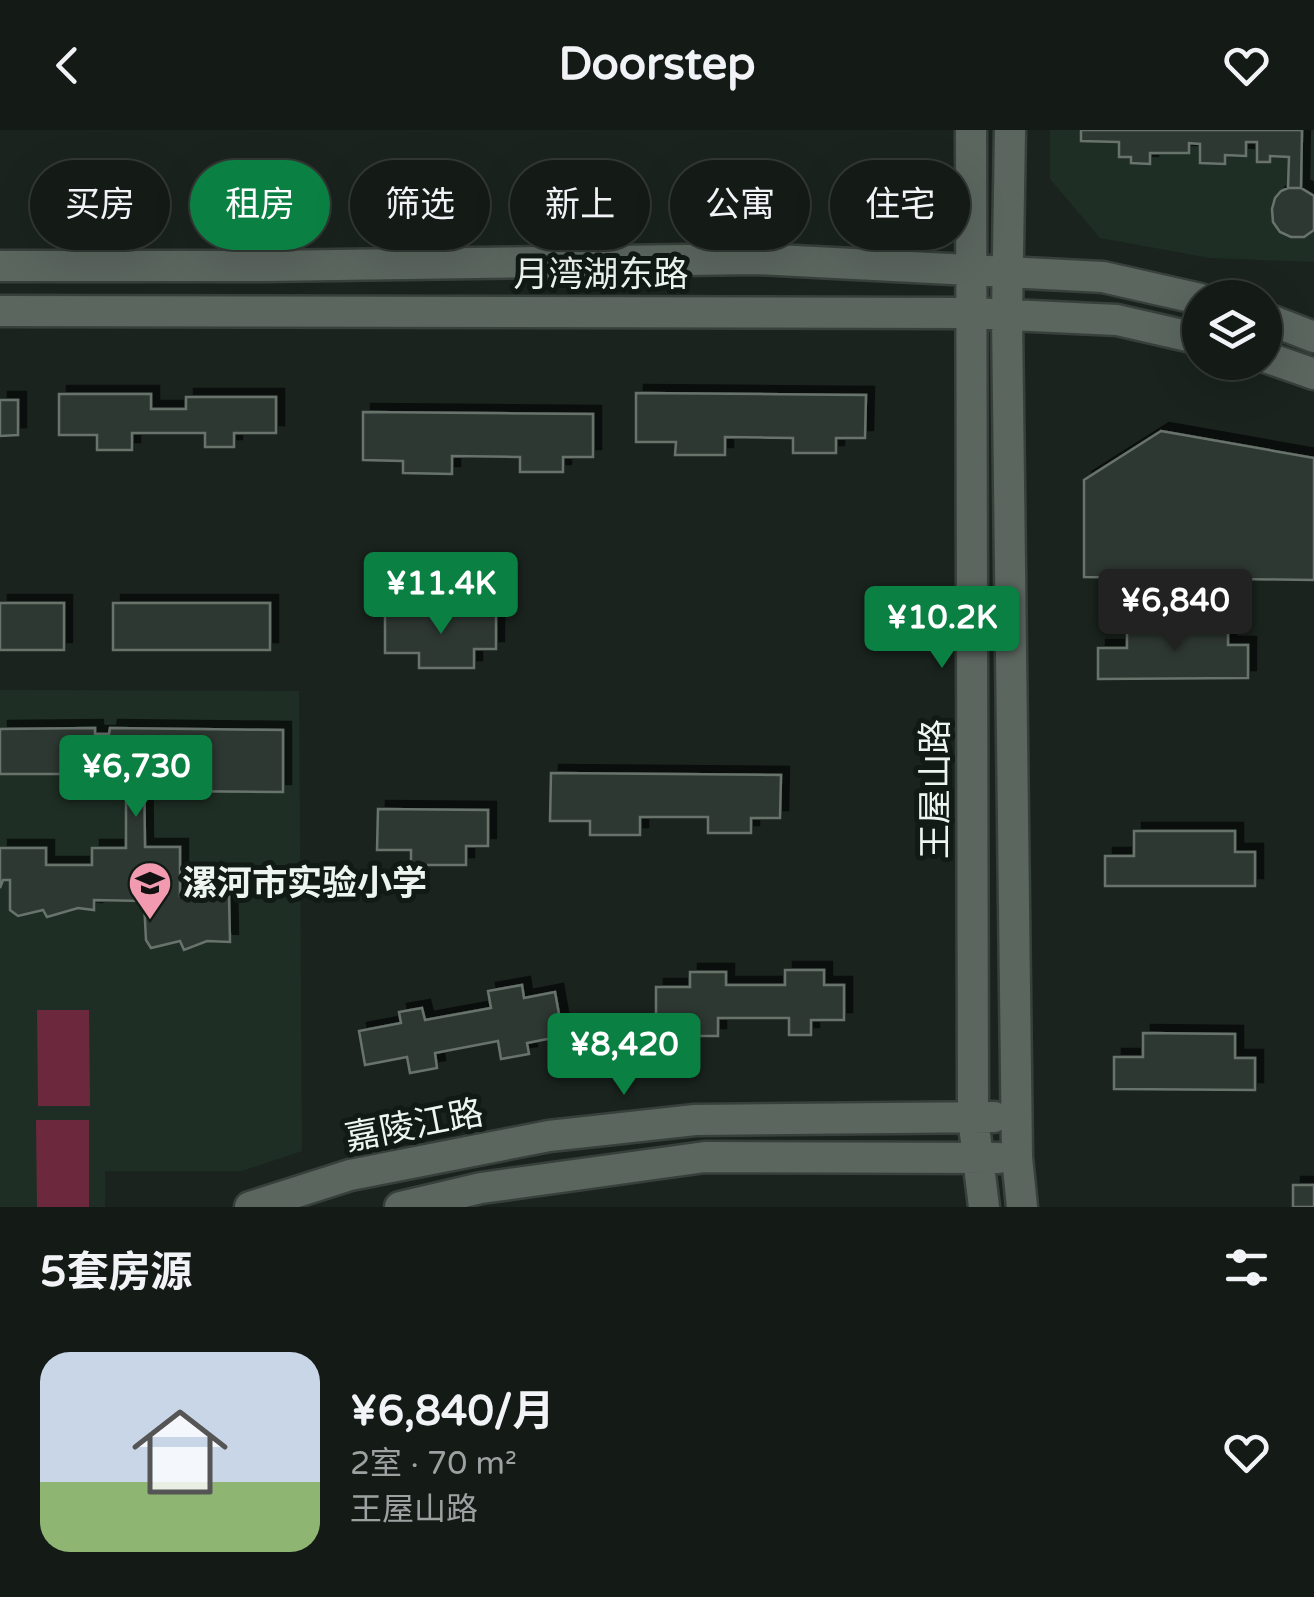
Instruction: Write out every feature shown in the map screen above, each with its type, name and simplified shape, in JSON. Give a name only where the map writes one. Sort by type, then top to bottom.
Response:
[{"type":"street","name":"王屋山路","points":[[971,130],[974,1117],[984,1207]]},
{"type":"street","points":[[1010,130],[1007,315],[1016,1118],[1022,1207]]},
{"type":"street","name":"月湾湖东路","points":[[0,266],[756,259],[1103,276],[1182,295]]},
{"type":"street","name":"月湾湖东路","points":[[0,311],[970,314],[1117,320],[1182,335]]},
{"type":"street","points":[[1282,325],[1314,338]]},
{"type":"street","points":[[1282,363],[1314,374]]},
{"type":"street","name":"嘉陵江路","points":[[250,1207],[350,1175],[549,1136],[695,1120],[1016,1118]]},
{"type":"street","points":[[400,1207],[481,1188],[705,1157],[1017,1157]]},
{"type":"shaded area","points":[[1050,130],[1314,130],[1314,262],[1210,258],[1100,238],[1050,179]]},
{"type":"shaded area","name":"漯河市实验小学","points":[[0,690],[299,691],[302,1151],[242,1171],[105,1171],[105,1207],[0,1207]]},
{"type":"shaded area","points":[[37,1010],[89,1010],[90,1106],[38,1106]]},
{"type":"shaded area","points":[[36,1120],[89,1120],[89,1207],[37,1207]]},
{"type":"building","points":[[1081,130],[1302,130],[1301,188],[1288,188],[1289,157],[1270,156],[1270,162],[1257,162],[1257,142],[1246,142],[1246,156],[1225,155],[1225,164],[1200,163],[1200,144],[1189,143],[1189,153],[1150,153],[1150,164],[1131,163],[1131,157],[1119,157],[1119,142],[1081,141]]},
{"type":"building","points":[[1288,188],[1301,188],[1314,196],[1314,230],[1304,237],[1280,232],[1273,222],[1275,198]]},
{"type":"building","points":[[636,393],[866,395],[865,438],[836,438],[836,453],[793,453],[793,438],[725,437],[725,455],[675,455],[676,442],[636,442]]},
{"type":"building","points":[[59,394],[151,394],[151,409],[186,409],[186,397],[276,397],[276,433],[234,433],[234,447],[205,447],[205,433],[132,433],[132,450],[97,450],[97,435],[59,435]]},
{"type":"building","points":[[0,400],[18,400],[18,435],[0,436]]},
{"type":"building","points":[[363,412],[593,414],[593,457],[563,457],[563,472],[520,472],[520,457],[452,456],[452,474],[403,473],[403,461],[363,460]]},
{"type":"building","points":[[1161,431],[1314,458],[1314,580],[1084,577],[1084,480]]},
{"type":"building","points":[[0,603],[64,603],[64,650],[0,650]]},
{"type":"building","points":[[113,603],[270,603],[270,650],[113,650]]},
{"type":"building","points":[[385,612],[496,613],[496,649],[474,649],[474,668],[419,668],[419,653],[385,653]]},
{"type":"building","points":[[1127,624],[1228,624],[1228,645],[1248,645],[1248,678],[1098,679],[1098,648],[1127,648]]},
{"type":"building","points":[[95,728],[95,734],[109,734],[110,728],[283,730],[283,792],[155,791],[154,760],[144,759],[145,847],[180,847],[180,896],[229,896],[230,942],[207,941],[184,950],[180,941],[151,948],[146,940],[144,901],[94,900],[94,910],[78,908],[47,917],[43,910],[18,916],[10,910],[10,880],[3,880],[0,888],[0,848],[46,848],[46,865],[92,865],[92,848],[126,848],[126,774],[0,774],[0,729]]},
{"type":"building","points":[[551,773],[781,775],[780,818],[751,818],[751,833],[708,833],[708,817],[640,817],[640,835],[590,835],[590,821],[550,821]]},
{"type":"building","points":[[378,809],[488,810],[488,846],[466,846],[466,865],[411,865],[411,850],[377,850]]},
{"type":"building","points":[[1134,831],[1235,831],[1235,852],[1255,852],[1255,886],[1105,886],[1105,856],[1134,856]]},
{"type":"building","points":[[785,970],[824,970],[824,985],[844,985],[844,1020],[811,1020],[811,1035],[789,1035],[789,1018],[718,1018],[718,1036],[699,1036],[699,1021],[656,1021],[656,987],[690,987],[690,972],[726,972],[726,985],[785,985]]},
{"type":"building","points":[[522,985],[524,998],[555,992],[563,1036],[527,1043],[529,1054],[501,1059],[498,1041],[435,1053],[437,1068],[410,1073],[407,1057],[365,1065],[359,1031],[401,1023],[399,1012],[422,1008],[425,1020],[491,1008],[488,991]]},
{"type":"building","points":[[1143,1033],[1235,1034],[1235,1058],[1255,1058],[1255,1090],[1114,1089],[1114,1057],[1143,1057]]},
{"type":"building","points":[[1293,1185],[1314,1185],[1314,1207],[1293,1207]]},
{"type":"place","name":"漯河市实验小学","points":[[150,921]]}]
